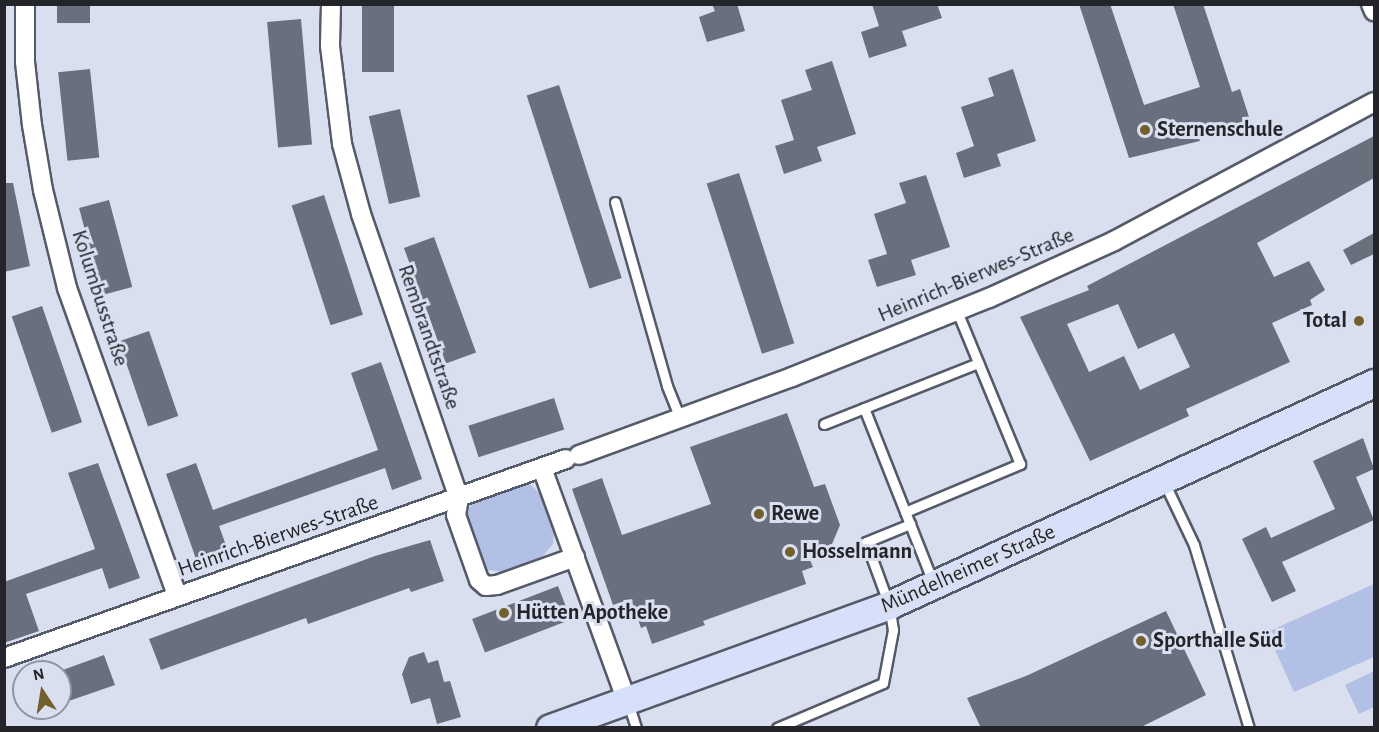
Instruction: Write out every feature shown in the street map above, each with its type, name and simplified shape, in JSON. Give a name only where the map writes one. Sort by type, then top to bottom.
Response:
[{"type":"main road","name":"Mündelheimer Straße","points":[[550,728],[889,605],[1374,383]]},
{"type":"street","name":"Kolumbusstraße","points":[[25,4],[26,62],[32,125],[43,190],[64,277],[177,595]]},
{"type":"street","name":"Rembrandtstraße","points":[[331,4],[330,56],[342,144],[361,214],[459,498],[456,515],[479,580],[486,586],[575,557]]},
{"type":"street","points":[[1371,4],[1374,11]]},
{"type":"street","name":"Heinrich-Bierwes-Straße","points":[[4,658],[177,595],[543,468],[680,418],[957,311],[1114,242],[1374,102]]},
{"type":"street","points":[[543,468],[627,701]]},
{"type":"lane","points":[[615,202],[666,386],[680,418]]},
{"type":"lane","points":[[905,512],[1020,464],[957,311]]},
{"type":"lane","points":[[824,424],[978,363]]},
{"type":"lane","points":[[864,408],[935,585]]},
{"type":"lane","points":[[1163,479],[1194,545],[1249,728]]},
{"type":"lane","points":[[777,728],[883,683],[893,630],[889,605],[866,542],[910,524]]},
{"type":"lane","points":[[627,701],[636,728]]},
{"type":"shaded area","points":[[520,484],[531,485],[543,497],[554,533],[553,544],[540,559],[508,572],[487,570],[465,518],[468,509],[477,499]]},
{"type":"shaded area","points":[[1374,584],[1374,657],[1294,692],[1267,632]]},
{"type":"shaded area","points":[[1374,671],[1374,707],[1359,714],[1345,685]]},
{"type":"building","points":[[57,4],[90,4],[90,23],[57,23]]},
{"type":"building","points":[[362,4],[394,4],[394,72],[362,72]]},
{"type":"building","points":[[712,4],[737,4],[745,31],[707,42],[699,17],[715,11]]},
{"type":"building","points":[[872,4],[937,4],[942,18],[902,31],[907,46],[869,58],[861,32],[879,26]]},
{"type":"building","points":[[1079,4],[1110,4],[1144,105],[1200,87],[1173,4],[1203,4],[1232,92],[1240,89],[1250,120],[1198,136],[1200,141],[1129,158]]},
{"type":"building","points":[[301,19],[312,145],[278,147],[267,22]]},
{"type":"building","points":[[832,61],[856,134],[817,147],[822,161],[784,174],[775,146],[794,140],[781,100],[812,90],[805,70]]},
{"type":"building","points":[[90,69],[99,158],[67,161],[58,72]]},
{"type":"building","points":[[1013,69],[1036,141],[997,154],[1001,166],[964,178],[956,153],[974,146],[961,107],[994,96],[988,78]]},
{"type":"building","points":[[559,85],[622,278],[589,289],[527,96]]},
{"type":"building","points":[[400,109],[420,197],[389,204],[369,116]]},
{"type":"building","points":[[1374,136],[1374,178],[1257,243],[1274,277],[1309,261],[1325,290],[1310,300],[1312,305],[1272,323],[1290,362],[1186,409],[1189,416],[1090,461],[1020,317],[1089,290],[1087,286]],"holes":[[[1118,304],[1138,349],[1174,333],[1190,367],[1140,390],[1124,356],[1089,372],[1067,324]]]},
{"type":"building","points":[[739,173],[794,343],[762,354],[707,184]]},
{"type":"building","points":[[926,175],[950,247],[911,260],[916,275],[877,287],[868,260],[887,254],[874,214],[906,203],[899,183]]},
{"type":"building","points":[[4,183],[13,183],[30,266],[4,272]]},
{"type":"building","points":[[324,195],[363,315],[331,325],[292,206]]},
{"type":"building","points":[[109,200],[132,287],[102,295],[79,208]]},
{"type":"building","points":[[1374,233],[1374,254],[1351,265],[1343,250]]},
{"type":"building","points":[[434,237],[476,353],[446,364],[404,248]]},
{"type":"building","points":[[42,306],[82,422],[52,433],[12,316]]},
{"type":"building","points":[[149,331],[178,416],[148,427],[119,341]]},
{"type":"building","points":[[381,362],[422,479],[392,490],[385,468],[219,526],[227,548],[196,559],[166,474],[196,463],[213,510],[378,450],[351,373]]},
{"type":"building","points":[[554,398],[564,429],[479,457],[468,426]]},
{"type":"building","name":"Rewe","points":[[787,413],[814,487],[825,484],[840,525],[832,544],[807,553],[813,567],[802,571],[806,584],[703,621],[705,625],[652,644],[646,626],[641,628],[631,599],[613,605],[572,489],[602,478],[622,535],[711,504],[690,447]]},
{"type":"building","points":[[1363,438],[1374,469],[1356,477],[1374,520],[1282,562],[1296,591],[1272,602],[1242,539],[1266,527],[1271,538],[1335,509],[1313,461]]},
{"type":"building","points":[[98,463],[140,578],[109,589],[102,568],[26,594],[39,631],[4,643],[4,582],[95,549],[68,473]]},
{"type":"building","points":[[430,540],[444,581],[411,592],[409,588],[308,624],[306,618],[161,670],[149,639],[375,556]]},
{"type":"building","points":[[558,586],[571,620],[485,653],[472,619]]},
{"type":"building","name":"Sporthalle Süd","points":[[1166,611],[1206,695],[1139,728],[981,728],[967,698],[1026,676]]},
{"type":"building","points":[[424,652],[428,663],[438,660],[444,682],[450,681],[461,717],[437,724],[430,698],[411,704],[402,674],[409,657]]},
{"type":"building","points":[[104,655],[115,685],[72,700],[72,667]]},
{"type":"place","name":"Sternenschule","points":[[1145,130]]},
{"type":"place","name":"Total","points":[[1359,321]]},
{"type":"place","name":"Rewe","points":[[759,514]]},
{"type":"place","name":"Hosselmann","points":[[790,552]]},
{"type":"place","name":"Hütten Apotheke","points":[[504,613]]},
{"type":"place","name":"Sporthalle Süd","points":[[1141,641]]}]
